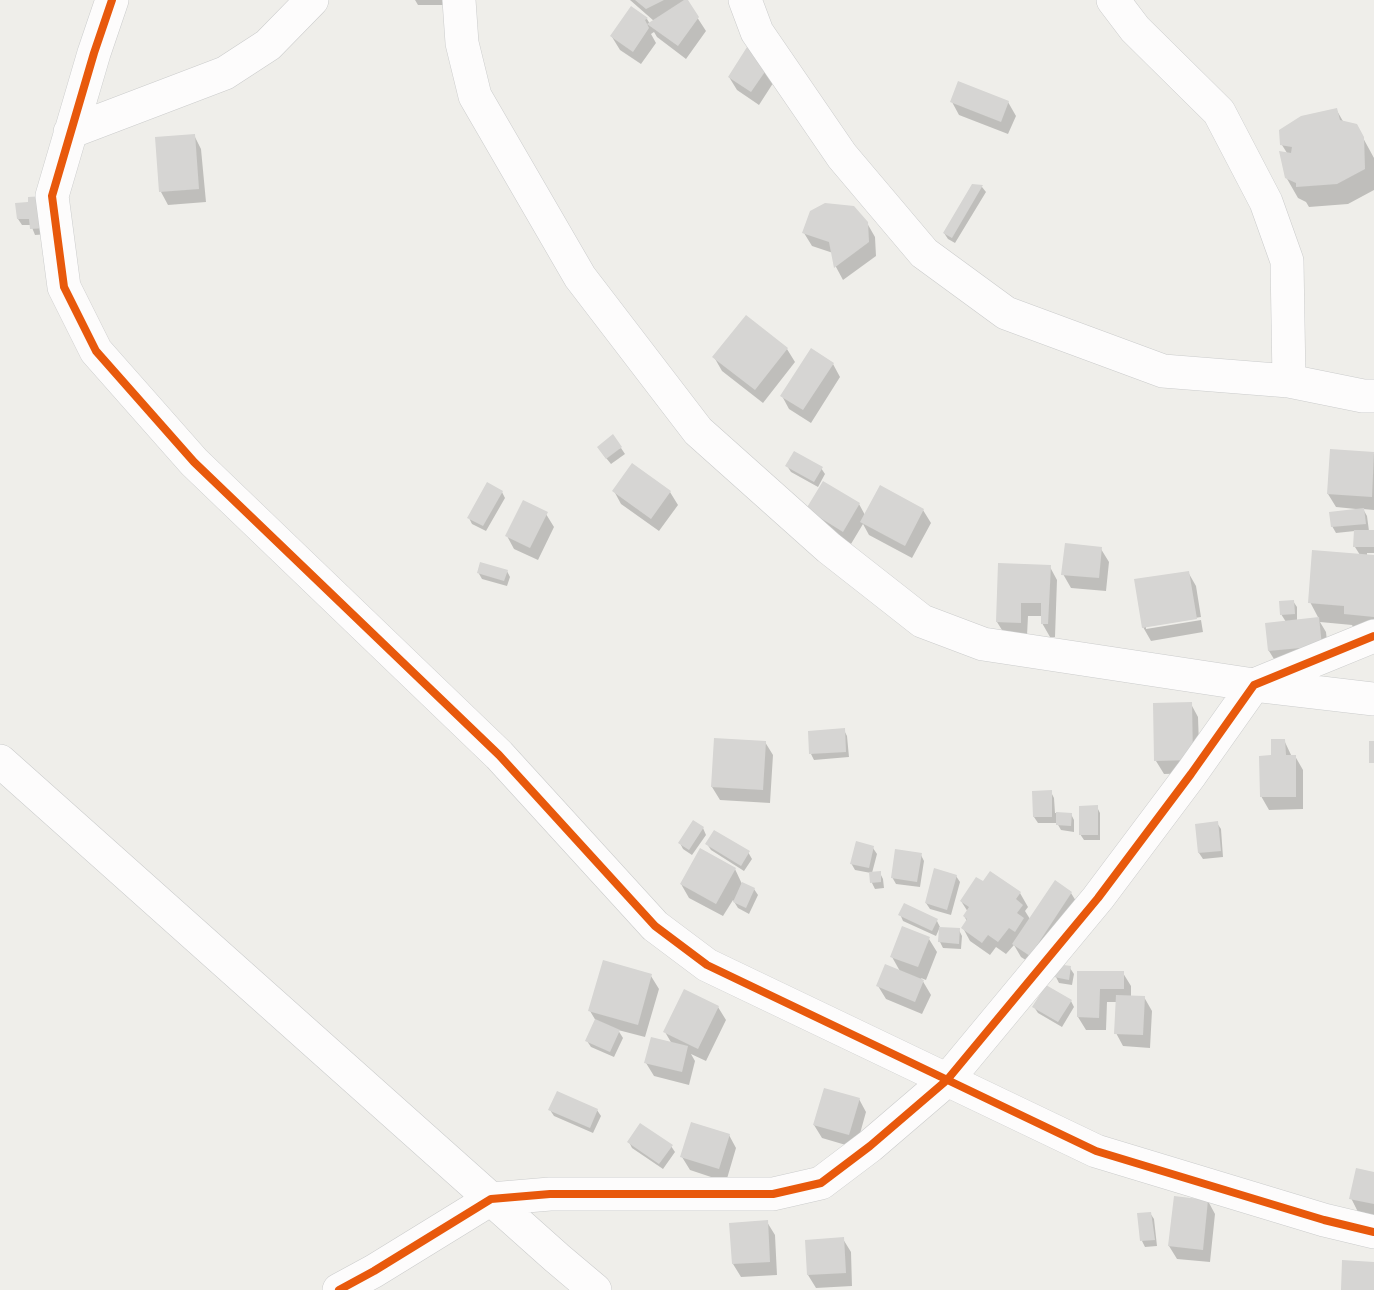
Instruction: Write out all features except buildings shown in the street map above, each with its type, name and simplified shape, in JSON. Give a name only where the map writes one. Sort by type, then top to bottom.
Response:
[{"type":"street","points":[[112,0],[52,196],[64,287],[96,351],[194,462],[499,754],[655,926],[707,965],[1096,1150],[1324,1220],[1374,1232]]},
{"type":"street","points":[[70,132],[225,73],[268,45],[312,0]]},
{"type":"street","points":[[459,0],[462,44],[475,96],[580,277],[698,431],[829,549],[922,621],[983,644],[1254,685],[1374,699]]},
{"type":"street","points":[[745,0],[757,32],[842,156],[924,253],[1006,313],[1163,371],[1289,381],[1363,396],[1374,396]]},
{"type":"street","points":[[1113,0],[1135,29],[1219,112],[1266,202],[1287,261],[1289,381]]},
{"type":"street","points":[[339,1290],[491,1199],[550,1194],[774,1194],[821,1183],[870,1146],[947,1080],[1098,898],[1254,685],[1374,636]]},
{"type":"street","points":[[0,761],[595,1290]]},
{"type":"cycle path","points":[[112,0],[52,196],[64,287],[96,351],[194,462],[499,755],[655,926],[707,965],[1096,1151],[1324,1220],[1374,1232]]},
{"type":"cycle path","points":[[339,1290],[491,1199],[550,1194],[773,1194],[821,1183],[870,1146],[947,1080],[1098,898],[1254,685],[1374,636]]}]
